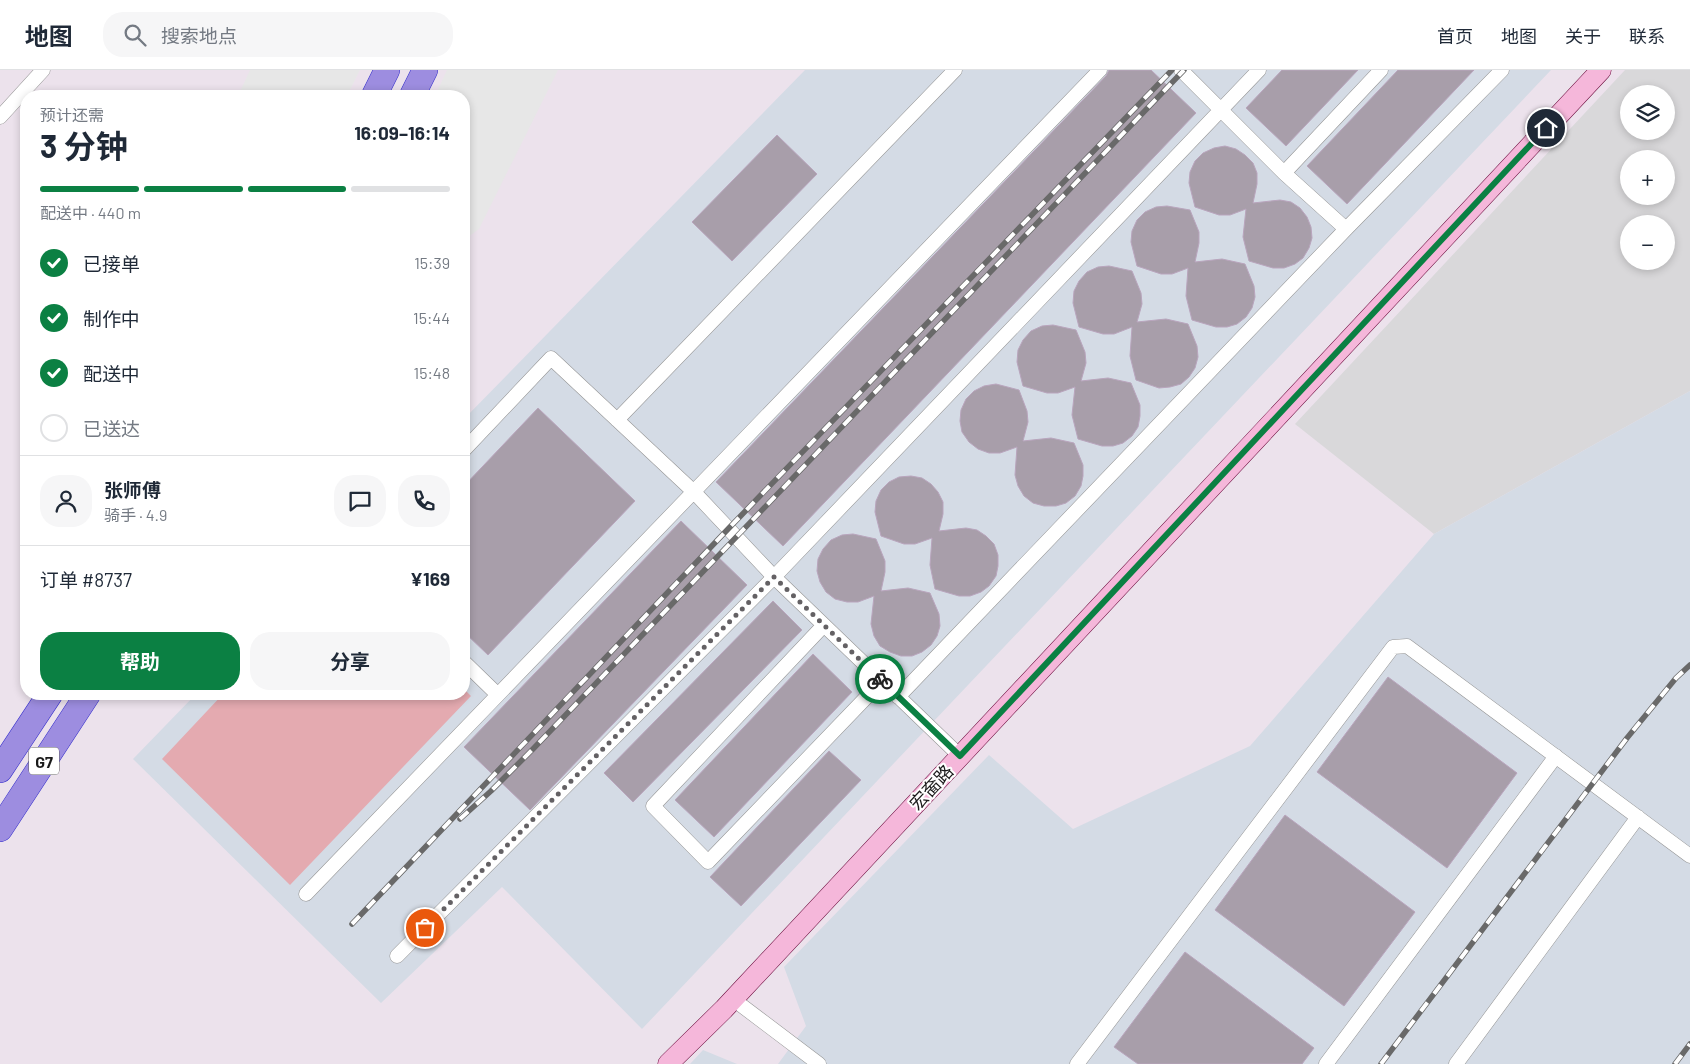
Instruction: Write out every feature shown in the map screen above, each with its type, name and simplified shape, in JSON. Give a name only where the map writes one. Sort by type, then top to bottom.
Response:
[{"type":"highway","points":[[377,90],[386,70]]},
{"type":"highway","points":[[415,90],[425,70]]},
{"type":"highway","name":"G7","points":[[0,770],[46,700]]},
{"type":"highway","name":"G7","points":[[0,829],[84,700]]},
{"type":"street","points":[[25,90],[43,70]]},
{"type":"street","points":[[616,420],[955,70]]},
{"type":"street","points":[[306,894],[1100,70]]},
{"type":"street","points":[[1181,70],[1284,173],[1346,230]]},
{"type":"street","points":[[398,956],[774,577],[1259,70]]},
{"type":"street","points":[[1284,173],[1381,70]]},
{"type":"street","points":[[898,697],[1502,70]]},
{"type":"street","name":"宏奤路","points":[[668,1064],[733,999],[1601,70]]},
{"type":"street","points":[[0,118],[20,96]]},
{"type":"street","points":[[470,444],[551,358],[694,492],[774,577],[960,756]]},
{"type":"street","points":[[824,625],[653,806],[708,862],[882,681]]},
{"type":"street","points":[[1077,1064],[1393,647],[1407,646],[1690,856]]},
{"type":"street","points":[[470,668],[497,694]]},
{"type":"street","points":[[1326,1064],[1556,756]]},
{"type":"street","points":[[1456,1064],[1638,817]]},
{"type":"street","points":[[733,999],[819,1064]]},
{"type":"shaded area","points":[[250,70],[360,70],[350,90],[241,90]]},
{"type":"shaded area","points":[[447,70],[558,70],[479,229],[470,236],[470,90],[438,90]]},
{"type":"shaded area","points":[[805,70],[1551,70],[642,1029],[502,887],[381,1003],[133,759],[190,700],[470,700],[470,413]]},
{"type":"shaded area","points":[[1625,70],[1690,70],[1690,391],[1434,534],[1295,424]]},
{"type":"shaded area","points":[[1690,391],[1690,1064],[778,1064],[806,1026],[784,967],[989,755],[1073,829],[1250,746],[1434,534]]},
{"type":"shaded area","points":[[217,700],[467,700],[290,885],[162,759]]},
{"type":"shaded area","points":[[703,1050],[737,1064],[690,1064]]},
{"type":"building","points":[[1109,70],[1151,70],[1196,113],[783,546],[716,482],[1106,76]]},
{"type":"building","points":[[1282,70],[1358,70],[1286,146],[1246,108]]},
{"type":"building","points":[[1398,70],[1474,70],[1347,204],[1307,166]]},
{"type":"building","points":[[777,135],[817,174],[732,261],[692,222]]},
{"type":"building","points":[[1225,146],[1236,149],[1253,163],[1257,173],[1257,184],[1253,203],[1280,200],[1291,202],[1300,208],[1307,217],[1311,227],[1312,238],[1303,258],[1295,264],[1284,268],[1273,268],[1249,261],[1243,237],[1246,209],[1230,215],[1219,215],[1195,207],[1189,183],[1190,172],[1195,161],[1203,153]]},
{"type":"building","points":[[1167,206],[1190,210],[1199,232],[1195,262],[1222,259],[1245,264],[1254,286],[1255,297],[1252,308],[1246,317],[1237,324],[1227,327],[1216,327],[1192,320],[1186,296],[1188,268],[1172,274],[1161,274],[1137,266],[1131,242],[1132,231],[1137,220],[1145,212],[1156,207]]},
{"type":"building","points":[[1109,266],[1132,271],[1141,293],[1142,304],[1137,322],[1166,319],[1188,324],[1197,346],[1198,357],[1195,368],[1181,384],[1159,388],[1136,380],[1130,356],[1132,327],[1114,334],[1103,334],[1079,327],[1073,303],[1074,291],[1079,281],[1087,272],[1098,267]]},
{"type":"building","points":[[1053,325],[1076,330],[1085,352],[1086,363],[1081,381],[1108,378],[1131,383],[1140,405],[1140,416],[1138,427],[1132,436],[1123,443],[1113,446],[1102,446],[1078,439],[1072,415],[1075,387],[1058,393],[1047,393],[1023,386],[1017,362],[1018,350],[1023,340],[1031,331],[1042,326]]},
{"type":"building","points":[[996,384],[1019,390],[1027,411],[1028,422],[1023,441],[1051,438],[1074,443],[1083,465],[1083,476],[1081,486],[1075,496],[1066,503],[1056,506],[1044,506],[1033,503],[1024,496],[1018,486],[1015,475],[1017,447],[1000,453],[989,453],[978,449],[969,442],[962,432],[961,410],[966,399],[974,391],[984,386]]},
{"type":"building","points":[[538,408],[635,501],[488,655],[470,638],[470,480]]},
{"type":"building","points":[[911,476],[922,478],[938,492],[943,502],[943,514],[939,531],[966,528],[977,530],[994,544],[998,555],[996,576],[989,586],[981,592],[970,596],[959,596],[935,589],[930,565],[932,538],[915,544],[904,544],[881,536],[875,512],[876,501],[881,490],[889,482],[899,477]]},
{"type":"building","points":[[681,521],[747,585],[530,810],[464,747]]},
{"type":"building","points":[[853,534],[876,539],[885,561],[881,591],[908,588],[930,593],[939,614],[940,626],[937,636],[931,645],[922,652],[912,656],[901,656],[880,646],[874,636],[871,624],[874,596],[858,602],[835,599],[826,592],[820,582],[817,571],[818,559],[823,549],[831,540],[842,535]]},
{"type":"building","points":[[773,601],[802,630],[633,802],[604,773]]},
{"type":"building","points":[[813,654],[852,692],[714,837],[675,800]]},
{"type":"building","points":[[1388,677],[1517,773],[1447,868],[1317,772]]},
{"type":"building","points":[[829,751],[861,780],[741,906],[710,877]]},
{"type":"building","points":[[1285,815],[1415,912],[1344,1006],[1215,910]]},
{"type":"building","points":[[1185,952],[1314,1048],[1302,1064],[1138,1064],[1114,1047]]},
{"type":"railway","points":[[352,924],[729,528],[1172,70]]},
{"type":"railway","points":[[460,819],[533,749],[1184,70]]},
{"type":"railway","points":[[1381,1064],[1627,738],[1676,678],[1690,665]]},
{"type":"railway","points":[[1675,1064],[1690,1044]]},
{"type":"way so far","points":[[425,928],[774,577],[880,679]]},
{"type":"route","points":[[880,679],[960,756],[1546,128]]}]
